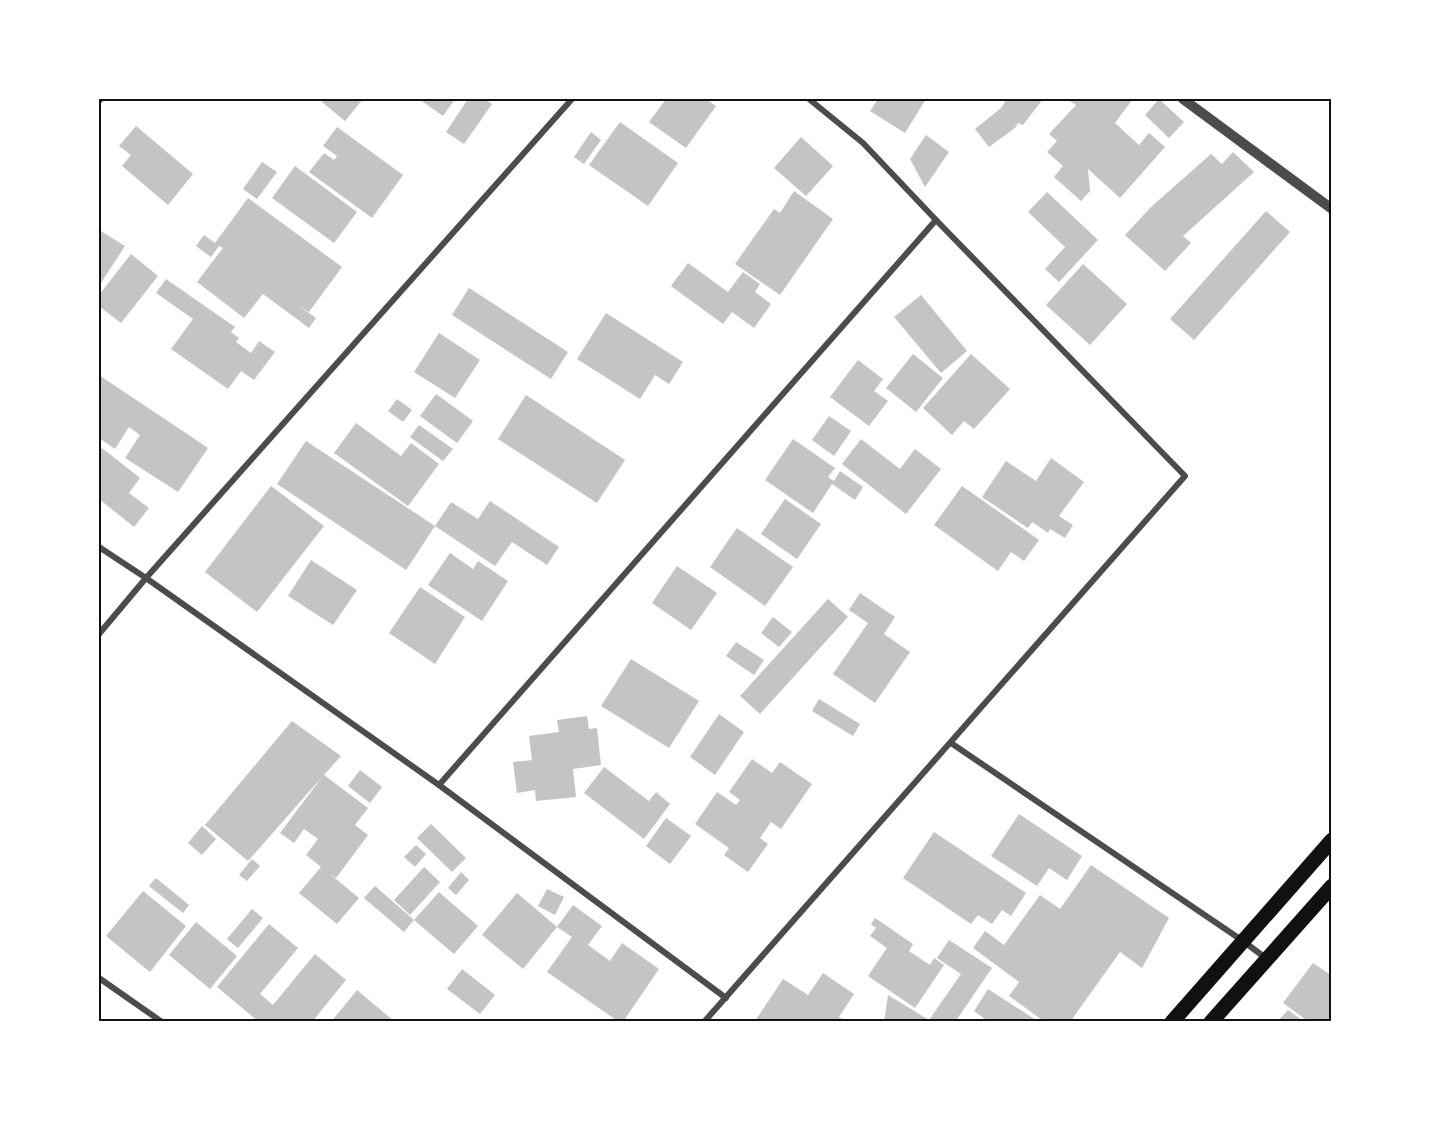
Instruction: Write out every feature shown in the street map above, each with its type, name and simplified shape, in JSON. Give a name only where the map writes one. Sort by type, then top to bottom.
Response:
[{"type":"main road","points":[[1172,1022],[1332,840]]},
{"type":"main road","points":[[1211,1022],[1332,886]]},
{"type":"street","points":[[99,634],[146,578],[572,99]]},
{"type":"street","points":[[705,1022],[1185,476],[863,143],[809,99]]},
{"type":"street","points":[[1183,99],[1332,209]]},
{"type":"street","points":[[439,785],[936,220]]},
{"type":"street","points":[[99,547],[439,785],[726,998]]},
{"type":"street","points":[[951,743],[1243,940],[1267,959]]},
{"type":"street","points":[[99,978],[162,1022]]},
{"type":"building","points":[[325,99],[363,99],[345,121],[322,102]]},
{"type":"building","points":[[419,99],[455,99],[443,116]]},
{"type":"building","points":[[468,99],[485,99],[492,104],[464,144],[446,132]]},
{"type":"building","points":[[666,99],[706,99],[716,106],[686,148],[649,122]]},
{"type":"building","points":[[878,99],[926,99],[905,133],[870,111]]},
{"type":"building","points":[[1007,99],[1043,99],[1023,125],[1018,123],[1015,128],[989,147],[975,129],[1001,108]]},
{"type":"building","points":[[1067,99],[1130,99],[1132,100],[1115,123],[1139,145],[1149,133],[1165,147],[1120,198],[1088,169],[1090,191],[1081,201],[1054,177],[1063,166],[1047,152],[1057,141],[1049,134],[1076,105]]},
{"type":"building","points":[[1159,99],[1184,122],[1169,138],[1145,115]]},
{"type":"building","points":[[620,122],[678,163],[648,206],[589,165]]},
{"type":"building","points":[[136,126],[193,174],[168,205],[122,166],[131,155],[119,146]]},
{"type":"building","points":[[337,127],[403,175],[372,218],[309,172],[324,153],[334,160],[337,156],[323,146]]},
{"type":"building","points":[[591,132],[601,140],[584,164],[574,157]]},
{"type":"building","points":[[926,135],[949,152],[925,187],[910,159]]},
{"type":"building","points":[[801,137],[833,166],[806,196],[774,168]]},
{"type":"building","points":[[1233,152],[1254,172],[1183,236],[1191,243],[1165,271],[1125,235],[1151,207],[1211,154],[1222,164]]},
{"type":"building","points":[[262,162],[277,172],[257,199],[243,189]]},
{"type":"building","points":[[295,166],[357,212],[334,243],[272,198]]},
{"type":"building","points":[[794,191],[833,219],[780,295],[735,264],[774,209],[780,213]]},
{"type":"building","points":[[1047,192],[1098,240],[1059,282],[1045,269],[1065,247],[1028,212]]},
{"type":"building","points":[[248,198],[342,267],[309,312],[298,305],[316,318],[309,328],[263,294],[244,318],[197,282],[223,248],[219,246],[211,257],[196,246],[204,235],[215,243]]},
{"type":"building","points":[[1266,211],[1290,232],[1194,340],[1170,319]]},
{"type":"building","points":[[99,230],[125,246],[99,286]]},
{"type":"building","points":[[131,254],[158,276],[121,323],[99,306],[99,295]]},
{"type":"building","points":[[688,263],[728,292],[743,272],[760,284],[755,292],[771,304],[754,328],[732,312],[723,324],[671,286]]},
{"type":"building","points":[[1083,264],[1127,304],[1090,345],[1046,305]]},
{"type":"building","points":[[166,279],[235,327],[231,332],[239,338],[236,342],[251,353],[259,341],[275,352],[254,380],[241,371],[228,389],[171,349],[193,319],[156,293]]},
{"type":"building","points":[[469,288],[568,352],[551,379],[452,315]]},
{"type":"building","points":[[921,295],[967,351],[941,373],[894,317]]},
{"type":"building","points":[[606,313],[683,362],[669,384],[655,375],[640,399],[577,359]]},
{"type":"building","points":[[439,333],[480,360],[455,398],[414,372]]},
{"type":"building","points":[[913,354],[943,378],[916,412],[886,388]]},
{"type":"building","points":[[971,354],[1010,389],[974,429],[964,421],[952,435],[923,408]]},
{"type":"building","points":[[858,360],[883,379],[874,391],[888,401],[869,426],[830,397]]},
{"type":"building","points":[[99,375],[208,448],[178,492],[125,458],[140,435],[129,427],[115,449],[99,438]]},
{"type":"building","points":[[436,394],[473,421],[457,443],[420,416]]},
{"type":"building","points":[[526,395],[625,460],[597,503],[498,439]]},
{"type":"building","points":[[397,399],[412,410],[403,422],[388,411]]},
{"type":"building","points":[[829,416],[851,431],[834,456],[812,440]]},
{"type":"building","points":[[356,423],[401,456],[411,443],[439,464],[408,506],[334,453]]},
{"type":"building","points":[[419,425],[453,449],[443,461],[410,437]]},
{"type":"building","points":[[793,439],[835,468],[828,477],[834,481],[840,471],[863,487],[855,500],[832,484],[813,513],[765,480]]},
{"type":"building","points":[[861,439],[900,469],[915,449],[941,469],[906,514],[842,464]]},
{"type":"building","points":[[306,441],[435,526],[406,570],[277,484]]},
{"type":"building","points":[[102,448],[140,478],[129,493],[149,508],[134,527],[99,499],[99,479],[101,477],[99,476],[99,453]]},
{"type":"building","points":[[1051,458],[1084,482],[1059,516],[1073,525],[1065,538],[1050,529],[1048,533],[1032,522],[1028,528],[982,497],[1006,461],[1036,481]]},
{"type":"building","points":[[271,486],[324,526],[257,612],[205,572]]},
{"type":"building","points":[[962,486],[1039,540],[1024,561],[1011,552],[998,571],[934,525]]},
{"type":"building","points":[[785,499],[821,524],[797,559],[761,534]]},
{"type":"building","points":[[490,501],[559,547],[547,565],[512,542],[495,566],[435,526],[451,502],[478,519]]},
{"type":"building","points":[[737,528],[793,567],[765,606],[710,567]]},
{"type":"building","points":[[450,553],[473,569],[478,561],[508,581],[482,621],[428,585]]},
{"type":"building","points":[[311,560],[357,590],[333,625],[288,596]]},
{"type":"building","points":[[677,566],[717,593],[691,630],[652,603]]},
{"type":"building","points":[[420,587],[465,617],[435,664],[389,633]]},
{"type":"building","points":[[860,593],[895,617],[884,634],[910,652],[875,703],[833,674],[868,623],[849,610]]},
{"type":"building","points":[[828,599],[848,617],[760,714],[740,696]]},
{"type":"building","points":[[773,617],[792,632],[779,647],[761,633]]},
{"type":"building","points":[[736,642],[764,660],[754,675],[726,656]]},
{"type":"building","points":[[631,659],[699,701],[669,748],[601,706]]},
{"type":"building","points":[[819,699],[860,724],[853,736],[812,711]]},
{"type":"building","points":[[719,714],[744,732],[715,775],[690,757]]},
{"type":"building","points":[[587,716],[589,729],[597,728],[601,765],[573,769],[576,797],[536,801],[535,790],[517,793],[513,762],[532,760],[529,736],[559,732],[557,720]]},
{"type":"building","points":[[292,721],[341,756],[324,775],[368,808],[355,825],[368,835],[336,878],[330,874],[359,898],[337,924],[299,893],[321,867],[306,855],[318,839],[304,829],[294,843],[280,833],[322,777],[248,861],[205,825]]},
{"type":"building","points":[[752,759],[772,773],[780,762],[812,784],[781,829],[771,822],[760,838],[768,844],[748,872],[724,855],[729,848],[695,824],[717,792],[736,805],[740,800],[729,792]]},
{"type":"building","points":[[604,767],[649,801],[656,792],[670,804],[644,839],[584,793]]},
{"type":"building","points":[[360,770],[382,787],[370,803],[348,786]]},
{"type":"building","points":[[1019,814],[1082,856],[1067,880],[1049,868],[1037,886],[991,856]]},
{"type":"building","points":[[666,818],[691,836],[670,864],[646,846]]},
{"type":"building","points":[[431,824],[466,858],[452,872],[417,838]]},
{"type":"building","points":[[202,826],[216,839],[202,855],[188,843]]},
{"type":"building","points":[[934,832],[1026,893],[1011,916],[1002,910],[992,924],[978,915],[971,924],[903,878]]},
{"type":"building","points":[[416,845],[426,854],[415,867],[404,857]]},
{"type":"building","points":[[252,859],[260,866],[247,881],[239,875]]},
{"type":"building","points":[[1091,865],[1169,918],[1142,968],[1120,952],[1070,1022],[1045,1022],[1009,996],[1019,982],[973,948],[985,931],[1004,945],[1040,895],[1060,909]]},
{"type":"building","points":[[424,867],[440,882],[410,915],[394,900]]},
{"type":"building","points":[[461,872],[469,880],[456,895],[448,888]]},
{"type":"building","points":[[156,878],[189,905],[183,913],[149,886]]},
{"type":"building","points":[[375,886],[414,920],[404,932],[364,898]]},
{"type":"building","points":[[547,889],[564,897],[555,915],[538,906]]},
{"type":"building","points":[[143,891],[186,926],[150,972],[106,936]]},
{"type":"building","points":[[439,892],[478,926],[454,954],[414,920]]},
{"type":"building","points":[[517,893],[557,927],[523,969],[482,935]]},
{"type":"building","points":[[573,905],[602,926],[588,945],[610,961],[622,943],[659,969],[623,1022],[619,1022],[547,972],[572,937],[557,927]]},
{"type":"building","points":[[252,909],[263,918],[238,948],[227,939]]},
{"type":"building","points":[[875,918],[913,944],[909,951],[930,965],[934,958],[944,965],[915,1008],[868,976],[887,948],[870,936],[876,928],[871,924]]},
{"type":"building","points":[[196,922],[237,956],[210,989],[169,955]]},
{"type":"building","points":[[269,924],[298,948],[260,994],[273,1005],[315,954],[346,980],[312,1022],[259,1022],[217,987]]},
{"type":"building","points":[[949,940],[992,968],[955,1022],[884,1022],[888,995],[929,1020],[961,974],[937,958]]},
{"type":"building","points":[[1313,963],[1332,976],[1332,1022],[1309,1022],[1283,1003]]},
{"type":"building","points":[[462,969],[495,995],[480,1014],[447,989]]},
{"type":"building","points":[[823,973],[854,994],[839,1017],[847,1022],[755,1021],[783,979],[808,995]]},
{"type":"building","points":[[988,989],[1039,1022],[983,1022],[985,1019],[974,1011]]},
{"type":"building","points":[[357,990],[395,1022],[331,1022]]},
{"type":"building","points":[[1288,1010],[1305,1022],[1277,1022]]}]
